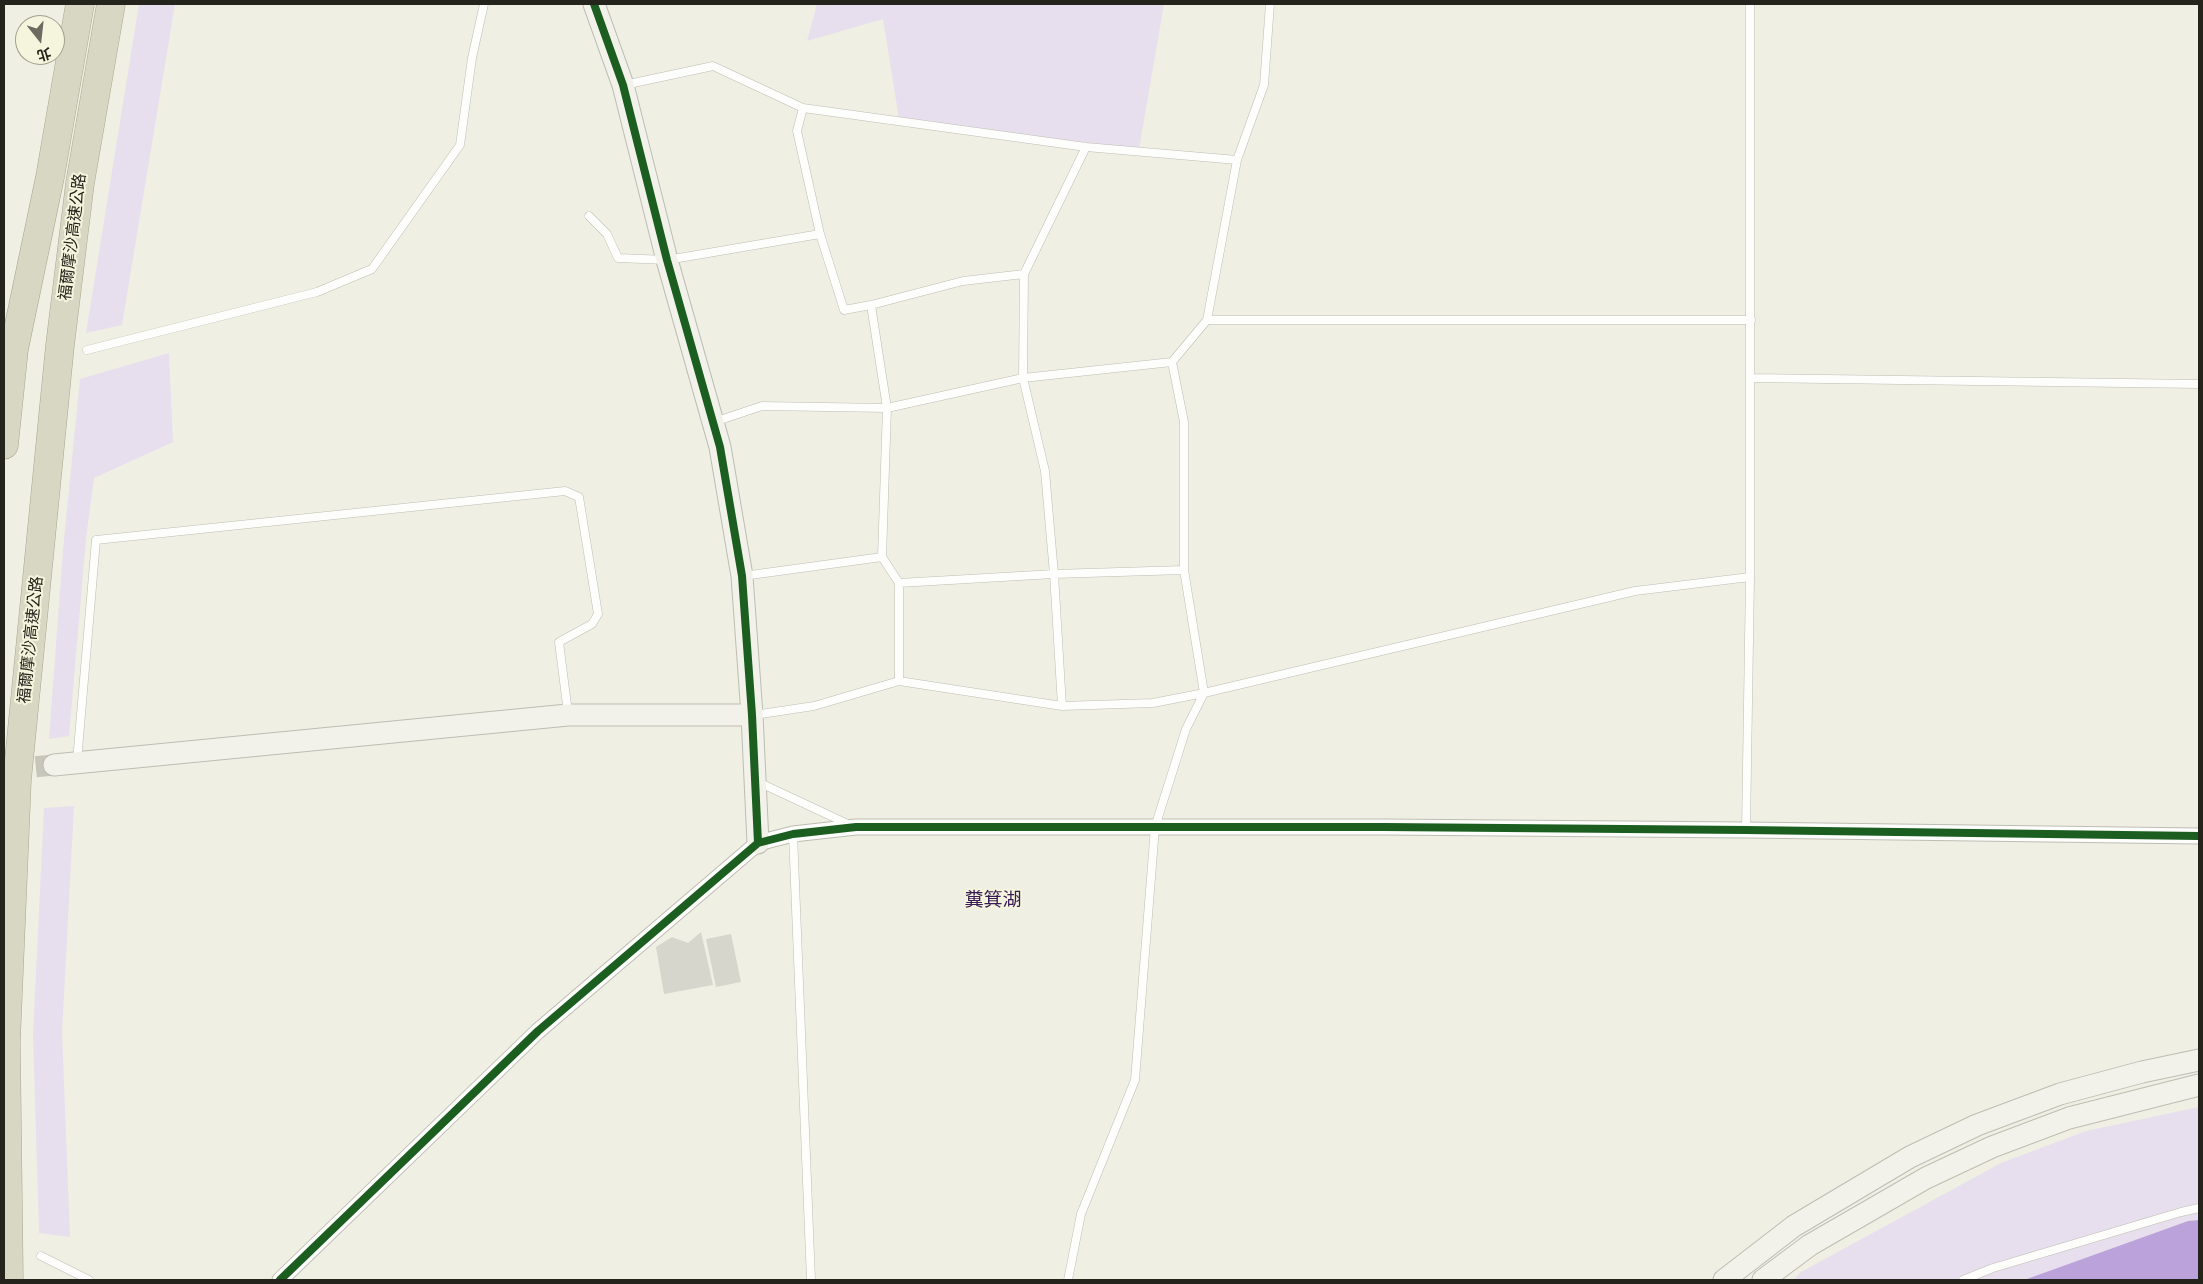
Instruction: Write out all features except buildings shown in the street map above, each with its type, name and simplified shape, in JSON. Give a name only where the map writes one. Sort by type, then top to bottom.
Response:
[{"type":"highway","name":"福爾摩沙高速公路","points":[[4,445],[14,349],[50,176],[80,4]]},
{"type":"highway","name":"福爾摩沙高速公路","points":[[11,1280],[6,1042],[18,780],[61,336],[80,183],[111,4]]},
{"type":"street","points":[[594,4],[623,85],[667,260],[720,447],[742,576],[756,781],[758,843]]},
{"type":"street","points":[[54,765],[568,715],[752,715]]},
{"type":"street","points":[[280,1280],[538,1031],[758,843],[792,834],[856,828],[1155,828],[1746,830],[2199,836]]},
{"type":"street","points":[[1724,1280],[1794,1226],[1910,1157],[1977,1126],[2060,1094],[2142,1072],[2199,1060]]},
{"type":"street","points":[[1762,1280],[1810,1245],[1926,1178],[1992,1147],[2069,1118],[2199,1085]]},
{"type":"lane","points":[[87,350],[317,292],[372,269],[460,145],[472,58],[484,4]]},
{"type":"lane","points":[[714,422],[762,406],[887,408],[1023,378],[1172,362],[1207,320],[1237,160],[1264,85],[1270,4]]},
{"type":"lane","points":[[1746,830],[1751,378],[1750,4]]},
{"type":"lane","points":[[623,85],[713,66],[803,108],[1086,147],[1237,160]]},
{"type":"lane","points":[[803,108],[798,131],[820,234],[844,310],[871,305],[963,281],[1024,274]]},
{"type":"lane","points":[[1062,706],[1054,574],[1045,471],[1023,378],[1024,274],[1086,147]]},
{"type":"lane","points":[[590,216],[607,234],[618,258],[667,260],[820,234]]},
{"type":"lane","points":[[871,305],[887,408],[882,557],[899,583],[899,682]]},
{"type":"lane","points":[[1207,320],[1751,320]]},
{"type":"lane","points":[[1068,1280],[1081,1214],[1134,1080],[1155,828],[1186,729],[1204,693],[1184,570],[1184,422],[1172,362]]},
{"type":"lane","points":[[1751,378],[2199,384]]},
{"type":"lane","points":[[76,763],[96,540],[565,492],[579,497],[598,614],[592,624],[559,642],[568,715]]},
{"type":"lane","points":[[742,576],[882,557]]},
{"type":"lane","points":[[899,583],[1054,574],[1184,570]]},
{"type":"lane","points":[[752,715],[814,706],[899,682],[1062,706],[1153,703],[1204,693],[1635,591],[1750,577]]},
{"type":"lane","points":[[756,781],[856,828]]},
{"type":"lane","points":[[792,834],[811,1280]]},
{"type":"lane","points":[[1963,1280],[2011,1263],[2199,1208]]},
{"type":"lane","points":[[41,1256],[89,1280]]},
{"type":"shaded area","points":[[139,4],[175,4],[122,325],[86,333]]},
{"type":"shaded area","points":[[817,4],[1164,4],[1139,149],[900,125],[883,19],[807,41]]},
{"type":"shaded area","points":[[169,353],[173,442],[94,478],[86,538],[69,736],[49,739],[63,550],[80,379]]},
{"type":"shaded area","points":[[74,806],[62,1032],[70,1237],[39,1233],[33,1034],[44,808]]},
{"type":"shaded area","points":[[2199,1107],[2199,1220],[2188,1221],[2024,1280],[1793,1280],[1801,1272],[2001,1163],[2086,1131]]},
{"type":"shaded area","points":[[2199,1220],[2199,1280],[2024,1280],[2188,1221]]},
{"type":"tunnel","points":[[4,770],[54,765]]},
{"type":"cycle path","points":[[594,4],[623,85],[667,260],[720,447],[742,576],[752,715],[758,843]]},
{"type":"cycle path","points":[[280,1280],[538,1031],[758,843],[793,834],[856,827],[1384,827],[2199,836]]},
{"type":"district","name":"糞箕湖","points":[[993,901]]}]
